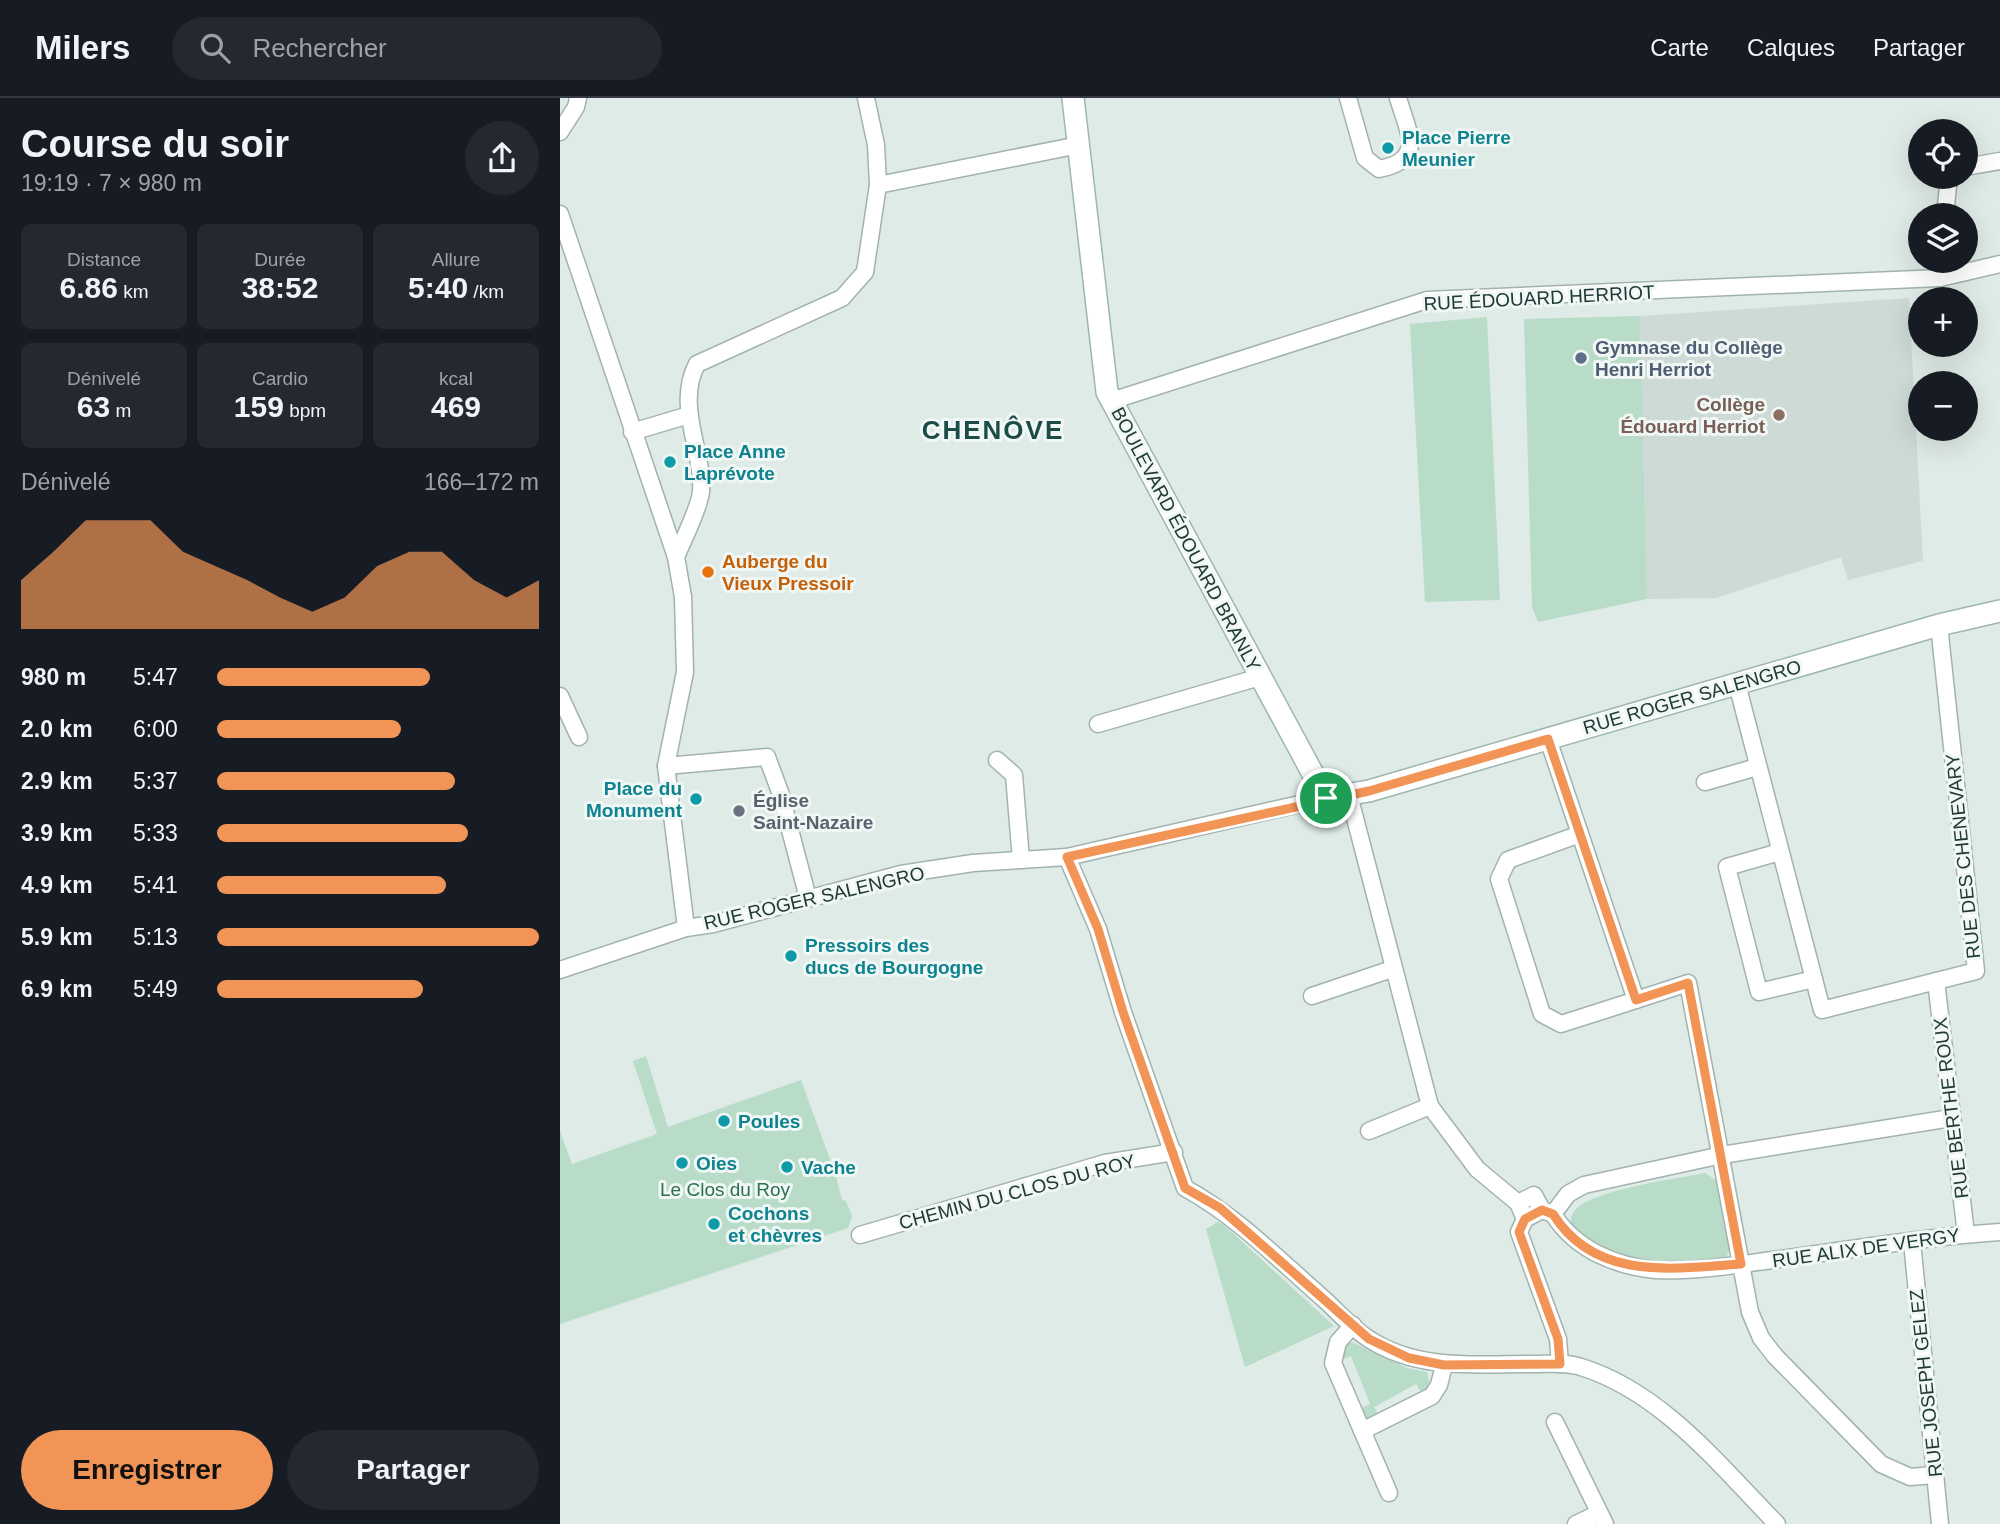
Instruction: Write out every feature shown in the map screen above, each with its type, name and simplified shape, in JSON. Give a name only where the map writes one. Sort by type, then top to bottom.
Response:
[{"type":"street","points":[[560,132],[576,107],[578,98]]},
{"type":"street","points":[[676,557],[701,492],[689,415],[691,375],[697,364],[842,298],[866,272],[878,185],[876,145],[866,98]]},
{"type":"street","name":"BOULEVARD ÉDOUARD BRANLY","points":[[1073,98],[1107,392],[1326,798]]},
{"type":"street","points":[[1348,98],[1365,158],[1379,169],[1399,163],[1410,151],[1410,140],[1398,98]]},
{"type":"street","points":[[878,185],[1079,145]]},
{"type":"street","points":[[1978,165],[2000,161]]},
{"type":"street","points":[[560,215],[676,557],[682,597],[685,672],[666,766],[687,928]]},
{"type":"street","name":"RUE ÉDOUARD HERRIOT","points":[[1111,401],[1427,300],[1940,278],[2000,264]]},
{"type":"street","points":[[1940,273],[1940,278]]},
{"type":"street","points":[[632,432],[689,415]]},
{"type":"street","name":"RUE ROGER SALENGRO","points":[[560,970],[687,928],[713,924],[901,874],[1067,857],[1349,795],[1939,625],[2000,611]]},
{"type":"street","name":"RUE DES CHENEVARY","points":[[1814,979],[1822,1010],[1976,971],[1939,625]]},
{"type":"street","points":[[1098,724],[1260,677]]},
{"type":"street","points":[[1737,684],[1814,979],[1759,992],[1727,867],[1780,852]]},
{"type":"street","points":[[560,696],[579,737]]},
{"type":"street","points":[[1548,739],[1636,1000]]},
{"type":"street","points":[[666,766],[767,757],[780,792],[808,898]]},
{"type":"street","points":[[997,760],[1014,775],[1021,860]]},
{"type":"street","points":[[1705,782],[1757,767]]},
{"type":"street","points":[[1349,795],[1430,1106],[1477,1169],[1518,1203],[1525,1219]]},
{"type":"street","points":[[1580,834],[1508,860],[1499,879],[1542,1014],[1560,1024],[1688,983],[1750,1312],[1761,1338],[1775,1356],[1881,1465],[1910,1477],[1935,1475]]},
{"type":"street","points":[[1067,857],[1098,929],[1123,1012],[1185,1188],[1220,1208],[1369,1339],[1409,1358],[1444,1365],[1581,1366],[1656,1408],[1695,1439],[1777,1524]]},
{"type":"street","points":[[1312,996],[1392,968]]},
{"type":"street","name":"RUE BERTHE ROUX","points":[[1936,981],[1966,1234]]},
{"type":"street","points":[[1369,1131],[1430,1106]]},
{"type":"street","points":[[1560,1364],[1558,1339],[1519,1232],[1525,1219],[1547,1212],[1568,1194],[1584,1185],[1722,1156],[1951,1118]]},
{"type":"street","name":"CHEMIN DU CLOS DU ROY","points":[[860,1236],[1105,1163],[1174,1152]]},
{"type":"street","points":[[1518,1203],[1534,1195],[1547,1212]]},
{"type":"street","name":"RUE ALIX DE VERGY","points":[[1547,1212],[1565,1233],[1585,1249],[1619,1262],[1656,1270],[1741,1264],[1966,1234],[2000,1232]]},
{"type":"street","name":"RUE JOSEPH GELEZ","points":[[1912,1242],[1940,1524]]},
{"type":"street","points":[[1353,1325],[1338,1342],[1333,1363],[1389,1493]]},
{"type":"street","points":[[1362,1431],[1432,1396],[1439,1385],[1444,1365]]},
{"type":"street","points":[[1555,1422],[1602,1518],[1576,1524]]},
{"type":"shaded area","name":"Collège Édouard Herriot","points":[[1908,298],[1908,357],[1912,357],[1913,371],[1908,371],[1908,441],[1917,441],[1923,561],[1848,580],[1841,557],[1716,598],[1647,599],[1640,316]]},
{"type":"green space","points":[[1640,316],[1647,599],[1538,622],[1532,607],[1524,319]]},
{"type":"green space","points":[[1487,317],[1500,600],[1425,602],[1410,324]]},
{"type":"green space","name":"Le Clos du Roy","points":[[646,1056],[668,1127],[801,1080],[835,1173],[842,1200],[846,1201],[852,1216],[848,1228],[560,1324],[560,1131],[572,1164],[657,1134],[633,1061]]},
{"type":"green space","points":[[1705,1173],[1719,1182],[1730,1249],[1725,1260],[1681,1264],[1624,1259],[1576,1236],[1571,1223],[1572,1215],[1579,1206],[1593,1199],[1632,1187]]},
{"type":"green space","points":[[1218,1222],[1334,1326],[1245,1367],[1206,1229]]},
{"type":"green space","points":[[1347,1342],[1407,1368],[1427,1372],[1430,1387],[1422,1394],[1416,1384],[1374,1407],[1380,1418],[1368,1420],[1359,1409],[1370,1404],[1351,1356],[1339,1361]]},
{"type":"place","name":"Place Pierre Meunier","points":[[1388,148]]},
{"type":"place","name":"Gymnase du Collège Henri Herriot","points":[[1581,358]]},
{"type":"place","name":"Collège Édouard Herriot","points":[[1779,415]]},
{"type":"place","name":"Place Anne Laprévote","points":[[670,462]]},
{"type":"place","name":"Auberge du Vieux Pressoir","points":[[708,572]]},
{"type":"place","name":"Place du Monument","points":[[696,799]]},
{"type":"place","name":"Église Saint-Nazaire","points":[[739,811]]},
{"type":"place","name":"Pressoirs des ducs de Bourgogne","points":[[791,956]]},
{"type":"place","name":"Poules","points":[[724,1121]]},
{"type":"place","name":"Oies","points":[[682,1163]]},
{"type":"place","name":"Vache","points":[[787,1167]]},
{"type":"place","name":"Cochons et chèvres","points":[[714,1224]]},
{"type":"district","name":"CHENÔVE","points":[[993,430]]},
{"type":"route","points":[[1548,739],[1636,1000],[1688,983],[1741,1264],[1656,1270],[1619,1262],[1585,1249],[1565,1233],[1553,1214],[1542,1210],[1525,1219],[1519,1232],[1548,1306],[1558,1339],[1560,1364],[1444,1365],[1409,1358],[1369,1339],[1220,1208],[1185,1188],[1123,1012],[1098,929],[1067,857],[1326,798],[1369,791],[1548,739]]}]
